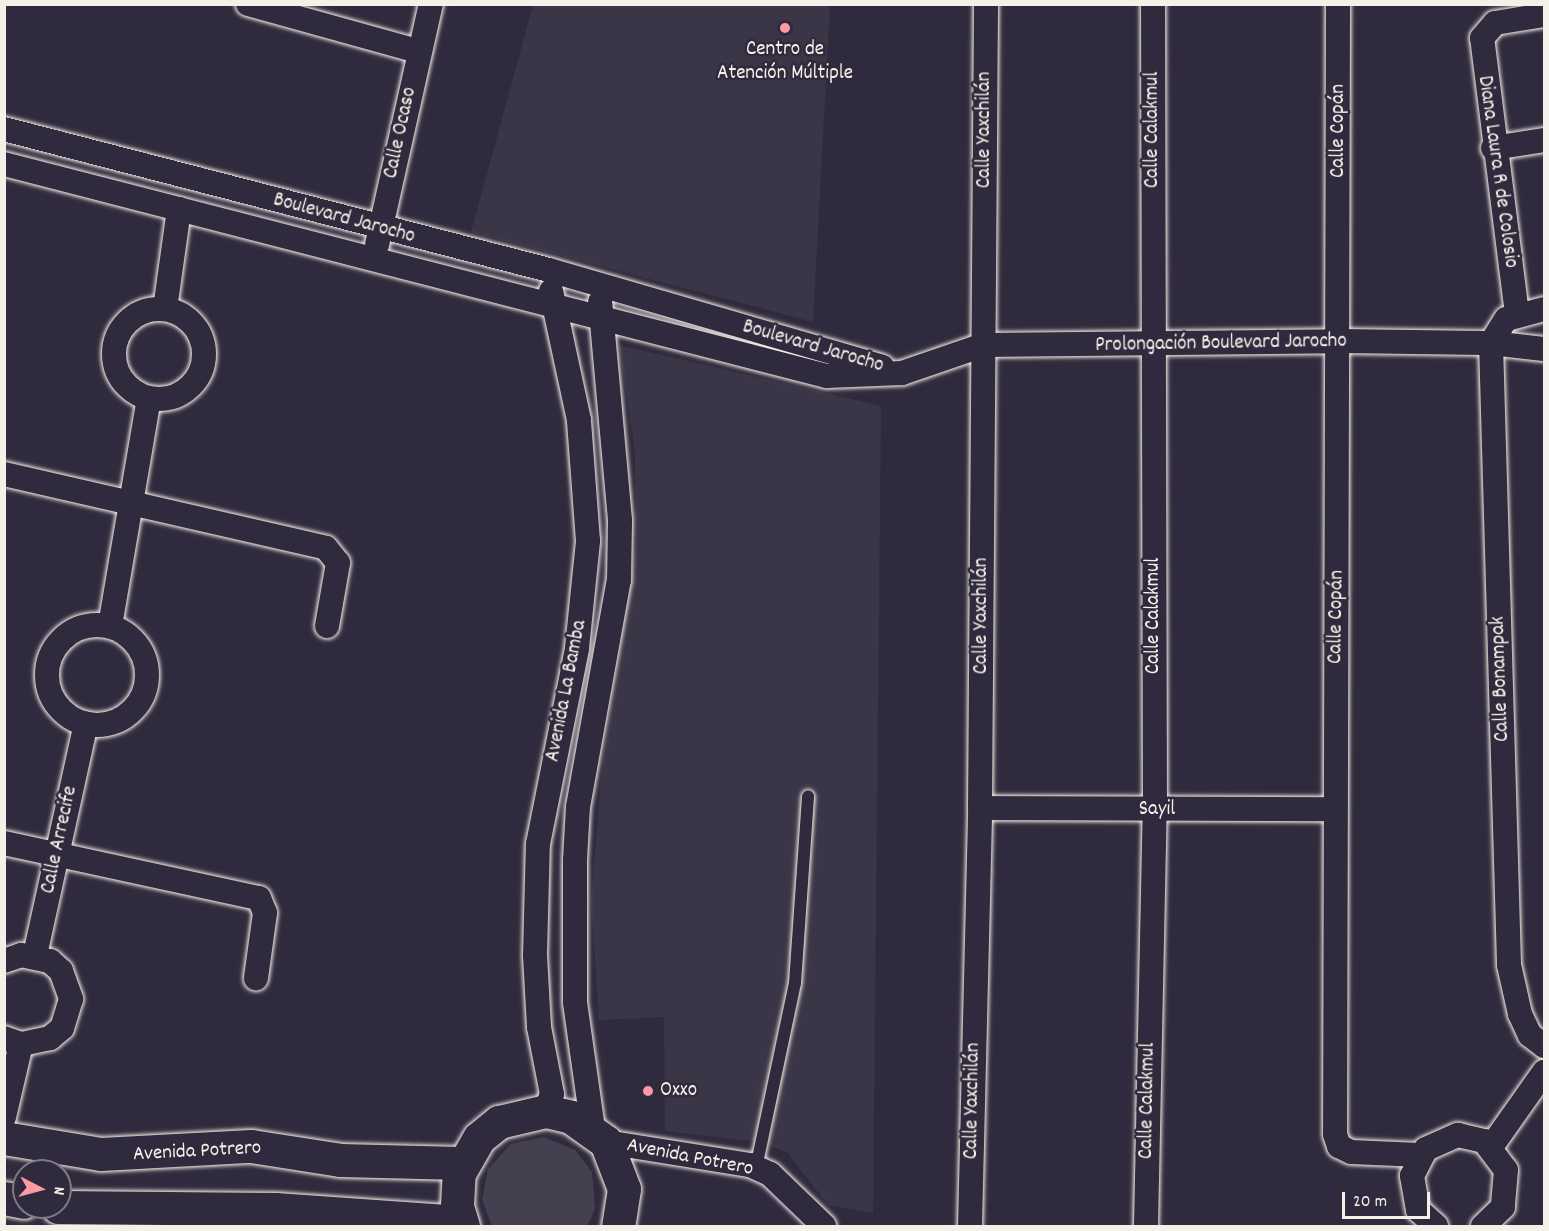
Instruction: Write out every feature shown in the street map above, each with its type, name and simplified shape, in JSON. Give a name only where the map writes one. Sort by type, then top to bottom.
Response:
[{"type":"street","name":"Calle Ocaso","points":[[373,262],[418,51],[431,4]]},
{"type":"street","name":"Calle Yaxchilán","points":[[970,1227],[981,808],[986,4]]},
{"type":"street","name":"Calle Calakmul","points":[[1146,1227],[1155,811],[1153,4]]},
{"type":"street","name":"Calle Copán","points":[[1338,4],[1341,341],[1334,809],[1335,1140],[1351,1152],[1420,1155]]},
{"type":"street","points":[[258,6],[418,51]]},
{"type":"street","name":"Diana Laura R de Colosio","points":[[1517,314],[1493,148],[1484,30],[1495,23],[1545,15]]},
{"type":"street","name":"Boulevard Jarocho","points":[[4,129],[381,229],[549,270],[902,373]]},
{"type":"street","points":[[1493,148],[1545,140]]},
{"type":"street","name":"Boulevard Jarocho","points":[[4,164],[373,262],[600,315],[827,376],[902,373]]},
{"type":"street","points":[[165,309],[179,209]]},
{"type":"street","name":"Avenida La Bamba","points":[[546,1111],[552,1094],[539,1028],[535,955],[538,844],[577,648],[588,541],[579,420],[552,303],[549,270]]},
{"type":"street","name":"Avenida La Bamba","points":[[599,1136],[574,1002],[575,860],[578,807],[619,580],[620,520],[600,315],[601,285]]},
{"type":"street","points":[[151,309],[165,309],[196,328],[204,362],[184,393],[149,399],[126,386],[114,360],[115,346],[127,322],[151,309]]},
{"type":"street","points":[[1491,343],[1496,328],[1517,314],[1545,309]]},
{"type":"street","name":"Prolongación Boulevard Jarocho","points":[[902,373],[984,345],[1153,346],[1341,341],[1491,343],[1545,349]]},
{"type":"street","name":"Calle Bonampak","points":[[1491,343],[1509,965],[1520,1014],[1530,1035],[1545,1047]]},
{"type":"street","points":[[110,626],[149,399]]},
{"type":"street","points":[[4,474],[326,548],[338,563],[327,626]]},
{"type":"street","points":[[94,624],[110,626],[138,645],[147,678],[134,709],[103,725],[86,724],[72,718],[51,694],[48,663],[64,636],[94,624]]},
{"type":"street","name":"Calle Arrecife","points":[[35,955],[86,724]]},
{"type":"street","name":"Sayil","points":[[981,808],[1155,811],[1334,809]]},
{"type":"street","points":[[4,843],[259,898],[265,913],[256,978]]},
{"type":"street","points":[[4,961],[35,955],[61,971],[72,999],[62,1028],[36,1044],[13,1041],[4,1117]]},
{"type":"street","points":[[1491,1147],[1545,1072]]},
{"type":"street","points":[[72,1207],[264,1209],[462,1224],[457,1189],[461,1163],[499,1122],[546,1111],[599,1136],[624,1189],[618,1227]]},
{"type":"street","points":[[1435,1226],[1414,1200],[1412,1176],[1420,1155],[1433,1143],[1458,1135],[1491,1147],[1503,1161],[1508,1189],[1503,1207],[1483,1227]]},
{"type":"street","name":"Avenida Potrero","points":[[599,1136],[756,1168],[770,1174],[824,1227]]},
{"type":"street","name":"Avenida Potrero","points":[[4,1138],[101,1154],[251,1146],[340,1160],[461,1163]]},
{"type":"lane","points":[[756,1168],[795,983],[808,796]]},
{"type":"shaded area","points":[[533,5],[830,5],[813,322],[471,232]]},
{"type":"shaded area","points":[[619,345],[881,406],[873,1213],[828,1205],[787,1152],[760,1142],[665,1131],[664,1017],[599,1020],[591,900],[603,758],[636,550],[635,452]]},
{"type":"shaded area","points":[[543,1137],[575,1150],[592,1172],[595,1208],[590,1221],[586,1226],[492,1226],[482,1200],[488,1169],[511,1144]]},
{"type":"place","name":"Centro de Atención Múltiple","points":[[785,28]]},
{"type":"place","name":"Oxxo","points":[[648,1091]]}]
